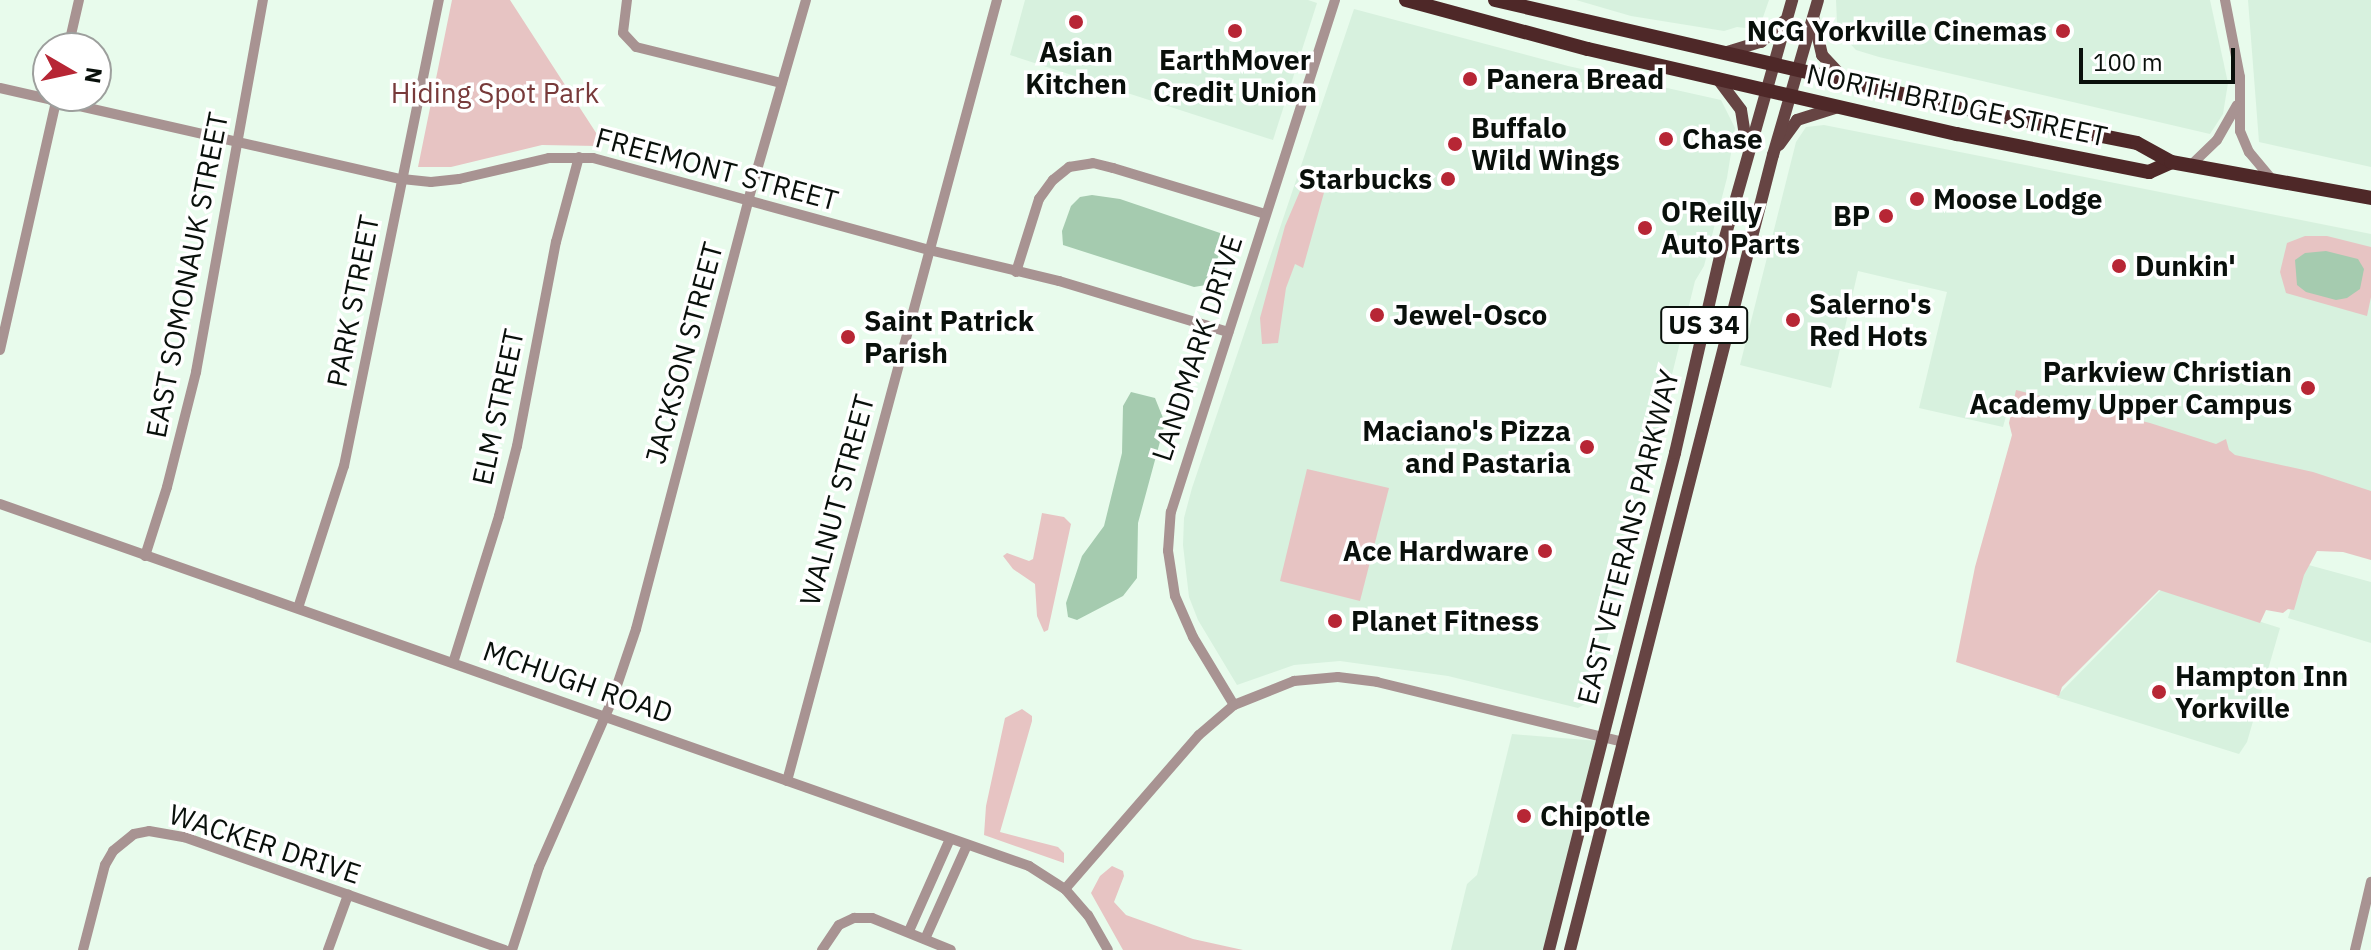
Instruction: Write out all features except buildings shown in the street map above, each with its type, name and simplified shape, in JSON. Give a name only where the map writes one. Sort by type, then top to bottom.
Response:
[{"type":"highway","name":"NORTH BRIDGE STREET","points":[[1406,0],[1561,42],[1839,107],[2149,172],[2171,162]]},
{"type":"highway","name":"NORTH BRIDGE STREET","points":[[1495,0],[1797,71],[2137,143],[2171,162],[2371,198]]},
{"type":"main road","name":"US 34","points":[[1765,89],[1792,0]]},
{"type":"main road","name":"US 34","points":[[1789,96],[1818,0]]},
{"type":"main road","points":[[1813,15],[1822,55],[1847,82]]},
{"type":"main road","points":[[1722,53],[1761,42],[1786,18]]},
{"type":"main road","points":[[1717,78],[1741,110],[1748,152]]},
{"type":"main road","name":"EAST VETERANS PARKWAY","points":[[1549,950],[1765,89]]},
{"type":"main road","name":"EAST VETERANS PARKWAY","points":[[1570,950],[1789,96]]},
{"type":"main road","points":[[1773,155],[1797,120],[1839,107]]},
{"type":"street","points":[[72,32],[79,0]]},
{"type":"street","name":"EAST SOMONAUK STREET","points":[[145,556],[186,419],[263,0]]},
{"type":"street","name":"PARK STREET","points":[[298,608],[344,466],[439,0]]},
{"type":"street","points":[[627,0],[623,33],[636,47],[782,83]]},
{"type":"street","name":"JACKSON STREET","points":[[512,950],[539,867],[605,716],[650,576],[748,201],[806,0]]},
{"type":"street","name":"WALNUT STREET","points":[[787,781],[997,0]]},
{"type":"street","name":"LANDMARK DRIVE","points":[[1234,705],[1180,610],[1168,551],[1171,512],[1335,0]]},
{"type":"street","points":[[2225,0],[2240,77],[2238,103],[2245,145],[2273,181]]},
{"type":"street","name":"FREEMONT STREET","points":[[0,88],[32,94]]},
{"type":"street","points":[[2190,166],[2217,140],[2238,103]]},
{"type":"street","points":[[0,350],[54,112]]},
{"type":"street","name":"FREEMONT STREET","points":[[109,112],[237,144],[402,179],[431,182],[459,179],[537,160],[579,157],[1084,288],[1228,332]]},
{"type":"street","name":"ELM STREET","points":[[453,663],[499,516],[517,446],[556,242],[579,157]]},
{"type":"street","points":[[1016,272],[1039,199],[1053,180],[1069,167],[1093,163],[1265,214]]},
{"type":"street","name":"MCHUGH ROAD","points":[[0,504],[1029,866],[1065,889],[1088,915],[1108,950]]},
{"type":"street","points":[[1065,889],[1199,735],[1234,705],[1294,681],[1351,678],[1446,697],[1624,742]]},
{"type":"street","name":"WACKER DRIVE","points":[[83,950],[105,865],[113,851],[134,834],[149,831],[184,837],[505,950]]},
{"type":"street","points":[[909,931],[950,839]]},
{"type":"street","points":[[925,939],[967,845]]},
{"type":"street","points":[[2355,950],[2371,882]]},
{"type":"street","points":[[328,950],[348,895]]},
{"type":"street","points":[[822,950],[839,925],[854,918],[872,918],[951,950]]},
{"type":"shaded area","points":[[1025,0],[1308,0],[1317,3],[1273,140],[1010,55]]},
{"type":"shaded area","points":[[1576,0],[1769,0],[1762,20],[1754,29],[1737,27],[1724,31],[1631,16]]},
{"type":"shaded area","points":[[1836,0],[2210,0],[2228,83],[2223,114],[2210,134],[1879,57],[1856,50],[1844,37],[1837,23]]},
{"type":"shaded area","points":[[2248,0],[2371,0],[2371,167],[2259,142]]},
{"type":"shaded area","points":[[1354,9],[1568,66],[1721,100],[1735,128],[1727,178],[1704,266],[1695,281],[1592,700],[1578,708],[1448,676],[1340,661],[1294,665],[1237,685],[1198,620],[1189,597],[1183,545],[1184,518],[1192,488]]},
{"type":"shaded area","points":[[1824,125],[2371,234],[2371,498],[2229,454],[2010,402],[2003,427],[1919,408],[1947,292],[1858,271],[1831,388],[1740,365],[1796,142],[1806,127]]},
{"type":"shaded area","points":[[1092,195],[1120,199],[1223,234],[1222,248],[1206,285],[1194,287],[1063,245],[1062,231],[1071,206],[1080,197]]},
{"type":"shaded area","points":[[2326,251],[2358,259],[2364,269],[2360,289],[2347,298],[2336,300],[2306,292],[2297,285],[2295,260],[2305,253]]},
{"type":"shaded area","points":[[1131,392],[1155,398],[1165,423],[1138,523],[1137,578],[1123,596],[1077,620],[1068,617],[1066,603],[1082,556],[1104,526],[1122,453],[1123,406]]},
{"type":"shaded area","points":[[2305,564],[2371,582],[2371,643],[2288,618]]},
{"type":"shaded area","points":[[2161,590],[2280,628],[2247,742],[2239,754],[2056,697]]},
{"type":"shaded area","points":[[1512,734],[1599,741],[1546,950],[1451,950],[1467,884],[1477,875]]},
{"type":"green space","name":"Hiding Spot Park","points":[[452,0],[510,0],[602,142],[597,146],[542,145],[451,167],[418,167]]},
{"type":"green space","points":[[1303,184],[1325,189],[1303,268],[1295,264],[1286,288],[1278,343],[1262,344],[1260,318],[1285,226]]},
{"type":"green space","points":[[2305,236],[2327,236],[2371,247],[2371,297],[2367,316],[2286,293],[2280,272],[2287,243]]},
{"type":"green space","points":[[2016,390],[2150,423],[2216,444],[2226,439],[2229,450],[2235,455],[2313,472],[2371,491],[2371,560],[2343,552],[2317,551],[2304,575],[2294,610],[2288,609],[2283,613],[2266,610],[2260,623],[2159,590],[2062,687],[2059,696],[1956,662],[1975,567],[2012,435],[2009,423]]},
{"type":"green space","points":[[1307,469],[1389,488],[1360,601],[1280,581]]},
{"type":"green space","points":[[1042,513],[1064,517],[1071,524],[1048,630],[1044,632],[1037,616],[1035,584],[1013,569],[1003,556],[1007,553],[1029,561],[1033,559]]},
{"type":"green space","points":[[1022,709],[1032,716],[1032,721],[1000,832],[1058,847],[1064,853],[1064,863],[984,835],[986,806],[1005,718]]},
{"type":"green space","points":[[1112,866],[1123,871],[1114,902],[1126,915],[1193,939],[1243,950],[1123,950],[1091,893],[1100,876]]},
{"type":"place","name":"Asian Kitchen","points":[[1076,22]]},
{"type":"place","name":"EarthMover Credit Union","points":[[1235,31]]},
{"type":"place","name":"NCG Yorkville Cinemas","points":[[2063,31]]},
{"type":"place","name":"Panera Bread","points":[[1470,79]]},
{"type":"place","name":"Chase","points":[[1666,139]]},
{"type":"place","name":"Buffalo Wild Wings","points":[[1455,144]]},
{"type":"place","name":"Starbucks","points":[[1448,179]]},
{"type":"place","name":"Moose Lodge","points":[[1917,199]]},
{"type":"place","name":"BP","points":[[1886,216]]},
{"type":"place","name":"O'Reilly Auto Parts","points":[[1645,228]]},
{"type":"place","name":"Dunkin'","points":[[2119,266]]},
{"type":"place","name":"Jewel-Osco","points":[[1377,315]]},
{"type":"place","name":"Salerno's Red Hots","points":[[1793,320]]},
{"type":"place","name":"Saint Patrick Parish","points":[[848,337]]},
{"type":"place","name":"Parkview Christian Academy Upper Campus","points":[[2308,388]]},
{"type":"place","name":"Maciano's Pizza and Pastaria","points":[[1587,447]]},
{"type":"place","name":"Ace Hardware","points":[[1545,551]]},
{"type":"place","name":"Planet Fitness","points":[[1335,621]]},
{"type":"place","name":"Hampton Inn Yorkville","points":[[2159,692]]},
{"type":"place","name":"Chipotle","points":[[1524,816]]}]
